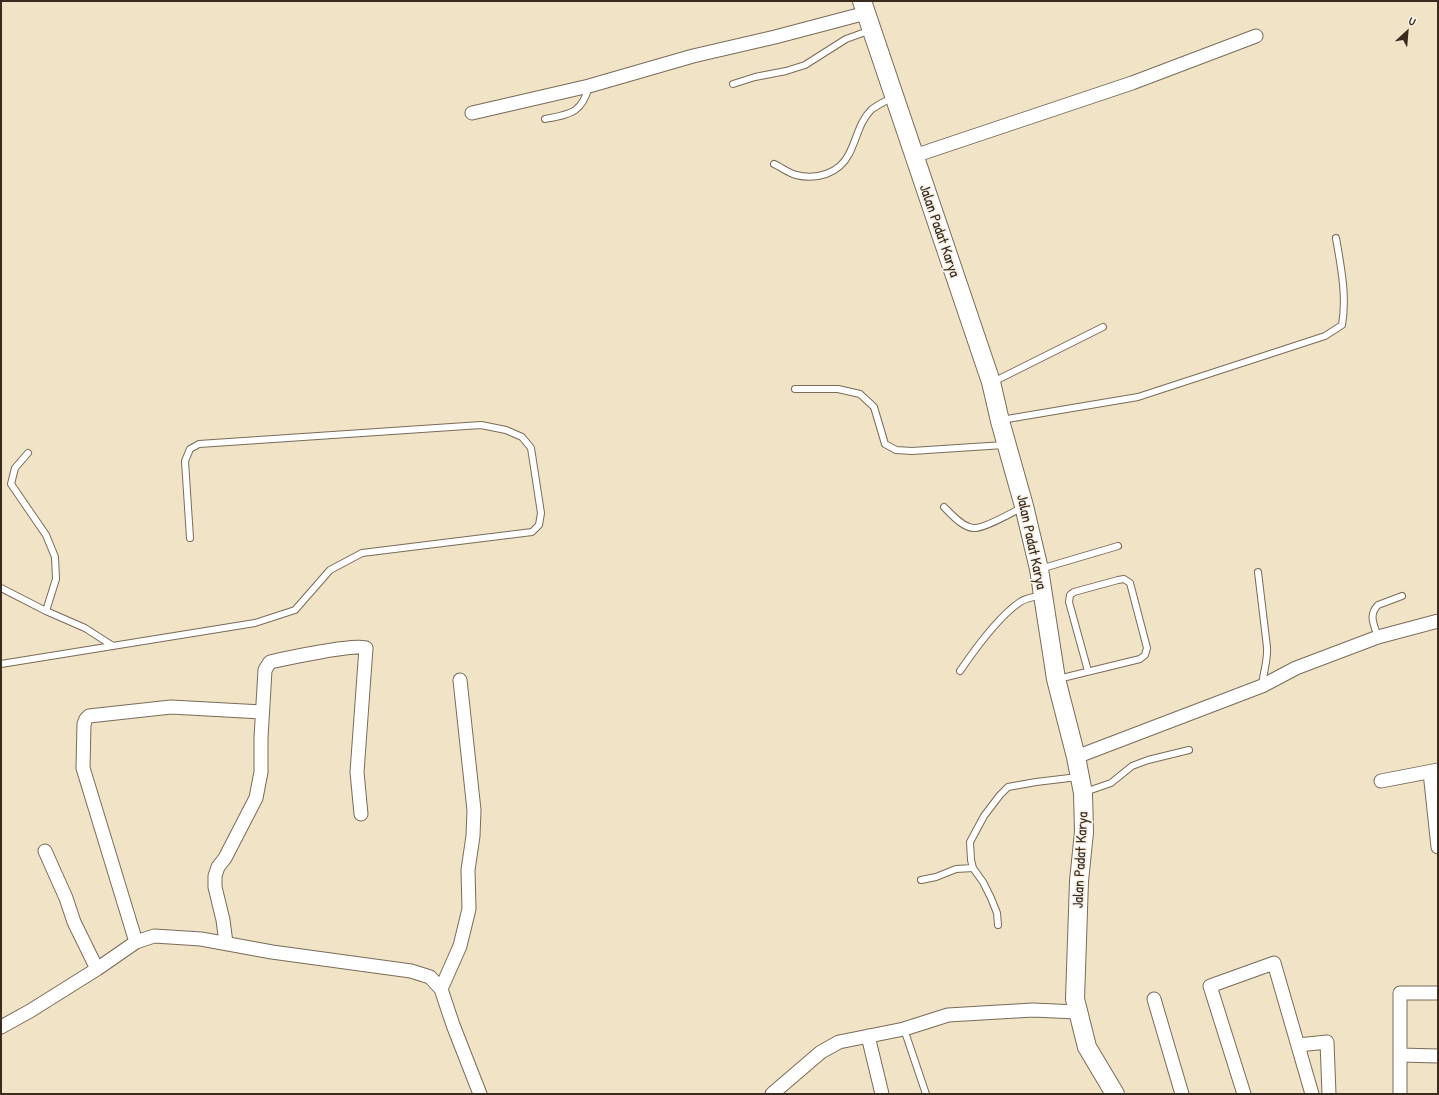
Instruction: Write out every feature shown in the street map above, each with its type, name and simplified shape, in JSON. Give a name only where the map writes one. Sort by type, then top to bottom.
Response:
[{"type":"street","name":"Jalan Padat Karya","points":[[864,7],[991,382],[1039,569],[1056,679],[1082,785],[1084,832],[1079,881],[1075,999],[1077,1012],[1087,1047],[1115,1094]]},
{"type":"street","points":[[472,113],[590,86],[686,58],[775,37],[864,7]]},
{"type":"street","points":[[914,156],[1132,83],[1256,36]]},
{"type":"street","points":[[1076,758],[1262,686],[1296,668],[1378,637],[1438,621]]},
{"type":"street","points":[[226,943],[223,920],[215,887],[215,876],[218,867],[225,858],[256,798],[261,772],[264,670],[270,662],[362,646],[366,648],[357,772],[361,814]]},
{"type":"street","points":[[441,989],[460,946],[469,909],[468,870],[473,836],[474,810],[460,680]]},
{"type":"street","points":[[136,942],[83,768],[84,724],[86,719],[89,716],[104,714],[172,708],[262,712]]},
{"type":"street","points":[[1381,781],[1434,771],[1438,847]]},
{"type":"street","points":[[45,851],[66,898],[74,922],[97,969]]},
{"type":"street","points":[[1,1027],[30,1011],[97,969],[136,942],[154,936],[201,939],[272,952],[411,971],[430,977],[441,989],[453,1025],[480,1094]]},
{"type":"street","points":[[1244,1094],[1210,986],[1274,963],[1312,1094]]},
{"type":"street","points":[[1400,1094],[1400,993],[1438,993]]},
{"type":"street","points":[[1154,999],[1182,1094]]},
{"type":"street","points":[[772,1094],[821,1052],[839,1042],[904,1029],[948,1015],[1033,1010],[1077,1012]]},
{"type":"street","points":[[868,1036],[882,1094]]},
{"type":"street","points":[[1298,1045],[1327,1042],[1329,1094]]},
{"type":"street","points":[[1400,1055],[1438,1056]]},
{"type":"lane","points":[[733,84],[805,65],[846,39],[873,30]]},
{"type":"lane","points":[[545,119],[564,115],[580,107],[586,98],[590,86]]},
{"type":"lane","points":[[774,164],[794,175],[811,177],[830,173],[841,166],[849,155],[858,130],[872,110],[894,97]]},
{"type":"lane","points":[[1000,421],[1138,397],[1326,336],[1342,325],[1344,312],[1342,278],[1336,238]]},
{"type":"lane","points":[[991,382],[1103,326]]},
{"type":"lane","points":[[795,389],[838,389],[860,394],[874,407],[885,444],[896,450],[912,451],[1008,445]]},
{"type":"lane","points":[[1,664],[255,623],[295,610],[330,570],[362,553],[532,532],[539,525],[541,513],[531,448],[522,437],[506,430],[481,425],[198,444],[190,449],[185,461],[190,538]]},
{"type":"lane","points":[[28,453],[15,468],[11,484],[46,535],[55,557],[56,579],[46,611]]},
{"type":"lane","points":[[944,507],[959,521],[974,528],[985,526],[1024,506]]},
{"type":"lane","points":[[1039,569],[1118,546]]},
{"type":"lane","points":[[1258,572],[1268,647],[1268,659],[1263,671],[1262,686]]},
{"type":"lane","points":[[1056,679],[1140,659],[1145,655],[1147,648],[1130,583],[1124,579],[1074,592],[1070,595],[1069,602],[1088,671]]},
{"type":"lane","points":[[1,588],[46,611],[85,628],[113,646]]},
{"type":"lane","points":[[960,671],[978,645],[1003,618],[1021,602],[1043,595]]},
{"type":"lane","points":[[1378,637],[1372,618],[1375,608],[1378,605],[1402,596]]},
{"type":"lane","points":[[998,925],[997,913],[991,898],[983,882],[973,868],[970,842],[984,816],[1008,787],[1036,782],[1082,785],[1111,783],[1132,766],[1189,750]]},
{"type":"lane","points":[[921,880],[936,877],[956,869],[973,868]]},
{"type":"lane","points":[[904,1029],[926,1094]]}]
